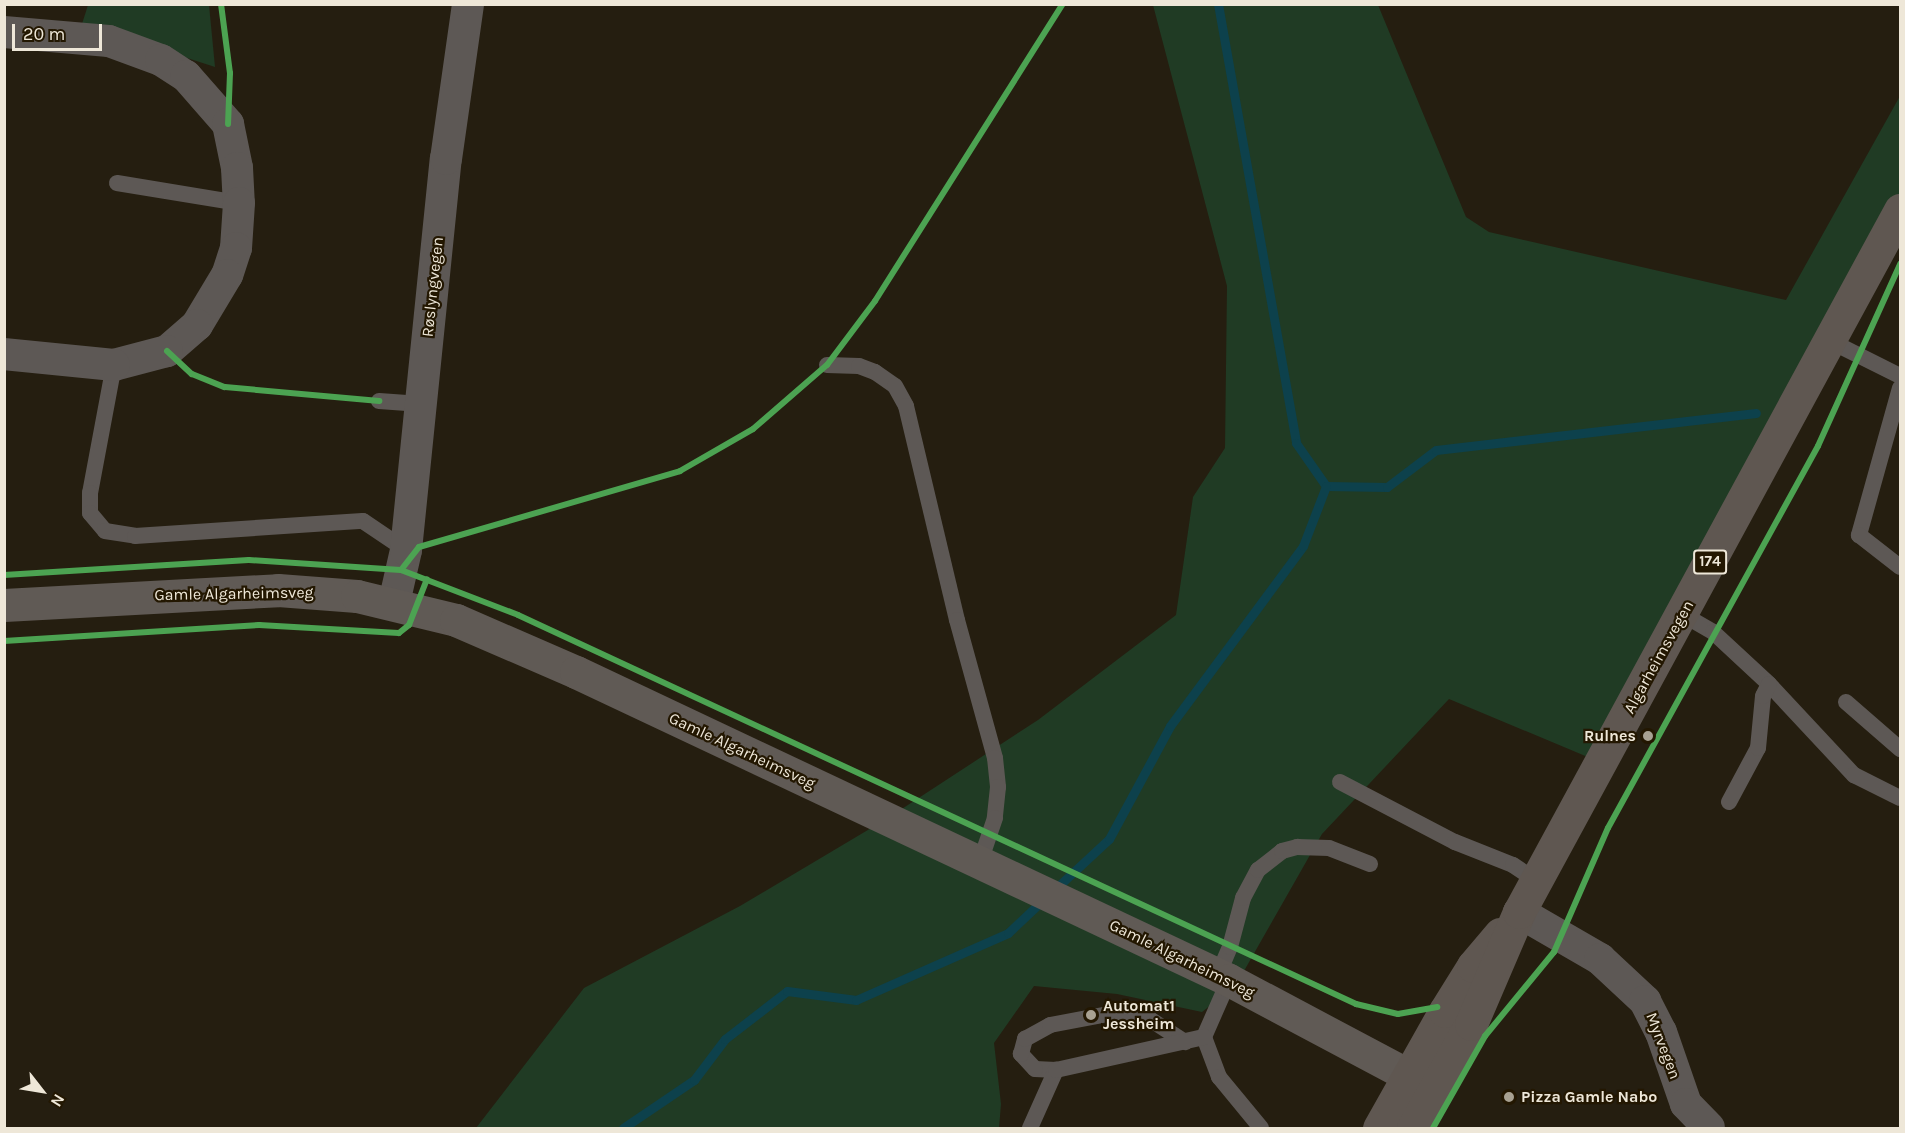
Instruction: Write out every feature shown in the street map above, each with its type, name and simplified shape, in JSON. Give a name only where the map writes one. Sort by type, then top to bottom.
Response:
[{"type":"main road","name":"Algarheimsvegen","points":[[1379,1128],[1471,1024],[1519,912],[1900,210]]},
{"type":"main road","name":"Gamle Algarheimsveg","points":[[4,605],[226,591],[323,592],[394,603],[499,636],[1223,978],[1421,1082]]},
{"type":"main road","name":"Algarheimsvegen","points":[[1413,1128],[1421,1082]]},
{"type":"street","name":"Røslyngvegen","points":[[394,603],[404,560],[455,81],[468,4]]},
{"type":"street","points":[[4,32],[109,41],[161,60],[186,76],[228,124],[237,168],[239,203],[236,248],[227,275],[197,325],[167,351],[114,365],[4,354]]},
{"type":"street","name":"Myrvegen","points":[[1519,912],[1600,959],[1645,1001],[1661,1032],[1686,1104],[1709,1128]]},
{"type":"lane","points":[[117,183],[239,203]]},
{"type":"lane","points":[[1830,341],[1900,376]]},
{"type":"lane","points":[[114,365],[90,493],[90,513],[105,531],[135,536],[363,521],[404,560]]},
{"type":"lane","points":[[827,365],[860,366],[875,372],[895,386],[906,406],[957,620],[995,758],[998,787],[995,818],[980,862]]},
{"type":"lane","points":[[1900,388],[1858,535],[1900,567]]},
{"type":"lane","points":[[379,401],[421,404]]},
{"type":"lane","points":[[1682,614],[1713,632],[1769,684],[1854,775],[1900,798]]},
{"type":"lane","points":[[1729,802],[1758,748],[1763,696],[1769,684]]},
{"type":"lane","points":[[1846,702],[1900,749]]},
{"type":"lane","points":[[1340,782],[1455,842],[1513,865],[1537,881]]},
{"type":"lane","points":[[1261,1128],[1219,1077],[1203,1037],[1223,978],[1243,898],[1258,870],[1282,851],[1297,846],[1329,848],[1370,864]]},
{"type":"lane","points":[[1185,1042],[1145,1016],[1119,1012],[1050,1025],[1025,1039],[1021,1054],[1035,1069],[1056,1070],[1185,1042],[1203,1037]]},
{"type":"lane","points":[[1030,1128],[1056,1070]]},
{"type":"green space","points":[[88,5],[209,5],[215,67],[82,24]]},
{"type":"green space","points":[[1153,5],[1378,5],[1466,217],[1489,232],[1786,300],[1900,96],[1900,214],[1602,763],[1449,699],[1322,834],[1236,985],[1202,1012],[1117,994],[1034,986],[994,1043],[1001,1104],[999,1128],[476,1128],[584,988],[740,906],[888,818],[1038,720],[1176,615],[1193,497],[1225,448],[1227,286]]},
{"type":"waterway","points":[[1218,4],[1296,443],[1326,486]]},
{"type":"waterway","points":[[1326,486],[1387,487],[1436,450],[1756,413]]},
{"type":"waterway","points":[[1053,891],[1109,839],[1170,726],[1303,546],[1326,486]]},
{"type":"waterway","points":[[623,1128],[694,1080],[725,1039],[787,991],[856,1000],[1008,933],[1043,900]]},
{"type":"cycle path","points":[[221,4],[230,73],[228,124]]},
{"type":"cycle path","points":[[401,570],[419,547],[680,471],[753,429],[827,365],[875,301],[1063,4]]},
{"type":"cycle path","points":[[1433,1128],[1485,1036],[1554,952],[1608,828],[1818,446],[1900,264]]},
{"type":"cycle path","points":[[167,351],[192,374],[225,387],[379,401]]},
{"type":"cycle path","points":[[4,575],[249,560],[401,570],[518,615],[1356,1004],[1398,1014],[1437,1007]]},
{"type":"cycle path","points":[[4,641],[259,625],[399,633],[409,625],[427,579]]},
{"type":"place","name":"Rulnes","points":[[1648,736]]},
{"type":"place","name":"Automat1 Jessheim","points":[[1091,1015]]},
{"type":"place","name":"Pizza Gamle Nabo","points":[[1509,1097]]}]
